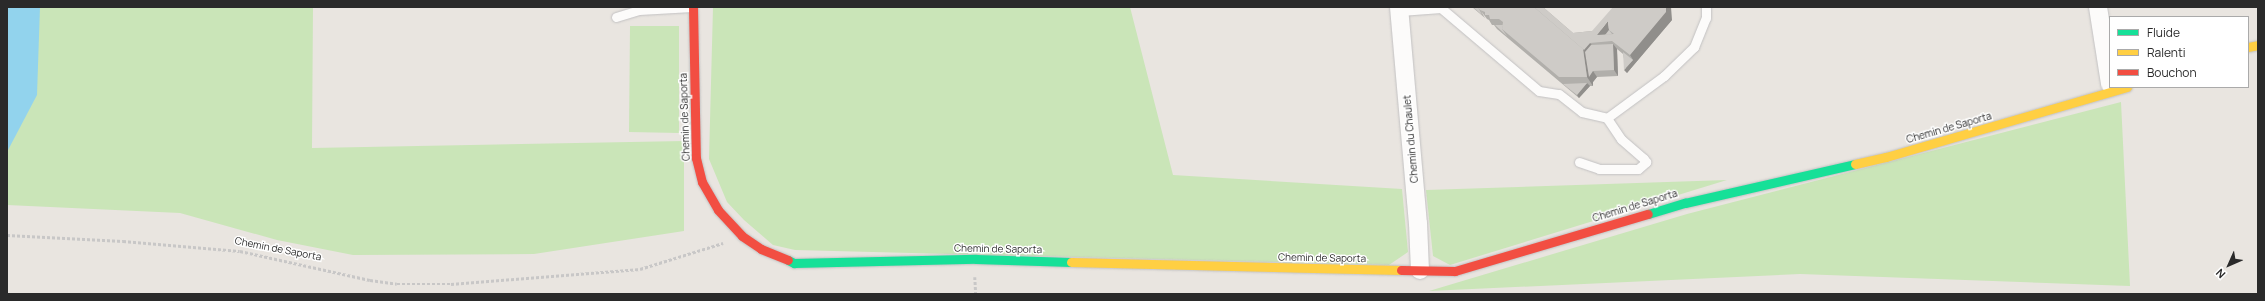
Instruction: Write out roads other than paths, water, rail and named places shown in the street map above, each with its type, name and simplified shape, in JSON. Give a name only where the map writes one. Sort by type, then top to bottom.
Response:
[{"type":"street","name":"Chemin de Saporta","points":[[693,7],[696,158],[702,182],[718,210],[742,236],[761,249],[794,263],[976,259],[1285,269],[1455,271],[1685,203],[1886,157],[2115,88]]},
{"type":"street","points":[[2098,7],[2109,59]]},
{"type":"street","name":"Chemin du Chaulet","points":[[1400,9],[1418,223],[1420,270]]},
{"type":"lane","points":[[616,17],[639,10],[693,7]]},
{"type":"lane","points":[[1607,118],[1664,76],[1694,47],[1706,18],[1706,7]]},
{"type":"lane","points":[[1400,9],[1442,8],[1539,91],[1559,94],[1582,112],[1607,118],[1621,139],[1644,158],[1646,162],[1638,169],[1599,169],[1579,162]]},
{"type":"water","points":[[7,7],[40,7],[37,95],[7,152]]}]
